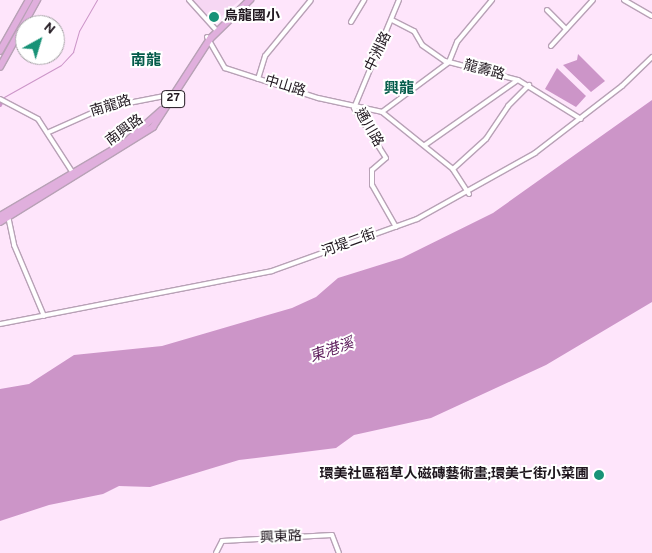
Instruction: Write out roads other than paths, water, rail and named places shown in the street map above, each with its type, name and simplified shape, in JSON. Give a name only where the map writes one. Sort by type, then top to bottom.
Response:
[{"type":"main road","points":[[0,51],[29,0]]},
{"type":"main road","points":[[0,67],[37,0]]},
{"type":"main road","name":"南興路","points":[[0,222],[8,214],[143,136],[174,93],[215,29],[245,0]]},
{"type":"main road","name":"南興路","points":[[215,29],[250,0]]},
{"type":"main road","name":"南興路","points":[[0,216],[8,214]]},
{"type":"street","points":[[189,0],[215,29]]},
{"type":"street","points":[[258,79],[266,56],[311,0]]},
{"type":"street","points":[[351,22],[364,0]]},
{"type":"street","name":"中洲路","points":[[354,104],[392,20],[399,0]]},
{"type":"street","points":[[382,112],[449,62],[457,42],[492,0]]},
{"type":"street","points":[[551,46],[566,29],[585,14],[593,0]]},
{"type":"street","points":[[624,0],[652,16]]},
{"type":"street","points":[[547,10],[566,29]]},
{"type":"street","name":"龍壽路","points":[[392,20],[414,31],[422,45],[449,62],[518,80],[529,85],[581,119]]},
{"type":"street","name":"中山路","points":[[209,38],[225,68],[258,79],[382,112],[425,145],[452,170],[469,194]]},
{"type":"street","name":"河堤二街","points":[[0,324],[272,271],[396,227],[469,194],[581,119],[652,57]]},
{"type":"street","points":[[425,145],[518,80]]},
{"type":"street","points":[[452,170],[486,139],[508,106],[529,85]]},
{"type":"street","name":"南龍路","points":[[49,132],[103,108],[174,93]]},
{"type":"street","points":[[0,100],[32,116],[49,132],[74,175]]},
{"type":"street","name":"通川路","points":[[354,104],[386,158],[372,170],[372,185],[396,227]]},
{"type":"street","points":[[8,214],[14,245],[44,316]]},
{"type":"street","name":"興東路","points":[[216,553],[222,541],[332,535],[339,553]]},
{"type":"water","points":[[578,54],[605,81],[591,92],[563,65],[577,60]]},
{"type":"water","points":[[557,68],[586,96],[576,107],[545,89]]},
{"type":"water","name":"東港溪","points":[[652,100],[652,302],[546,365],[431,418],[354,435],[336,448],[239,460],[150,487],[119,486],[103,494],[49,505],[0,521],[0,389],[29,384],[74,355],[162,346],[292,308],[316,297],[338,278],[402,258],[493,213]]},
{"type":"waterway","points":[[4,97],[61,65],[73,52],[79,31],[97,0]]},
{"type":"place","name":"烏龍國小","points":[[214,17]]},
{"type":"place","name":"環美社區稻草人磁磚藝術畫;環美七街小菜圃","points":[[599,475]]},
{"type":"district","name":"南龍","points":[[146,62]]},
{"type":"district","name":"興龍","points":[[399,90]]}]
